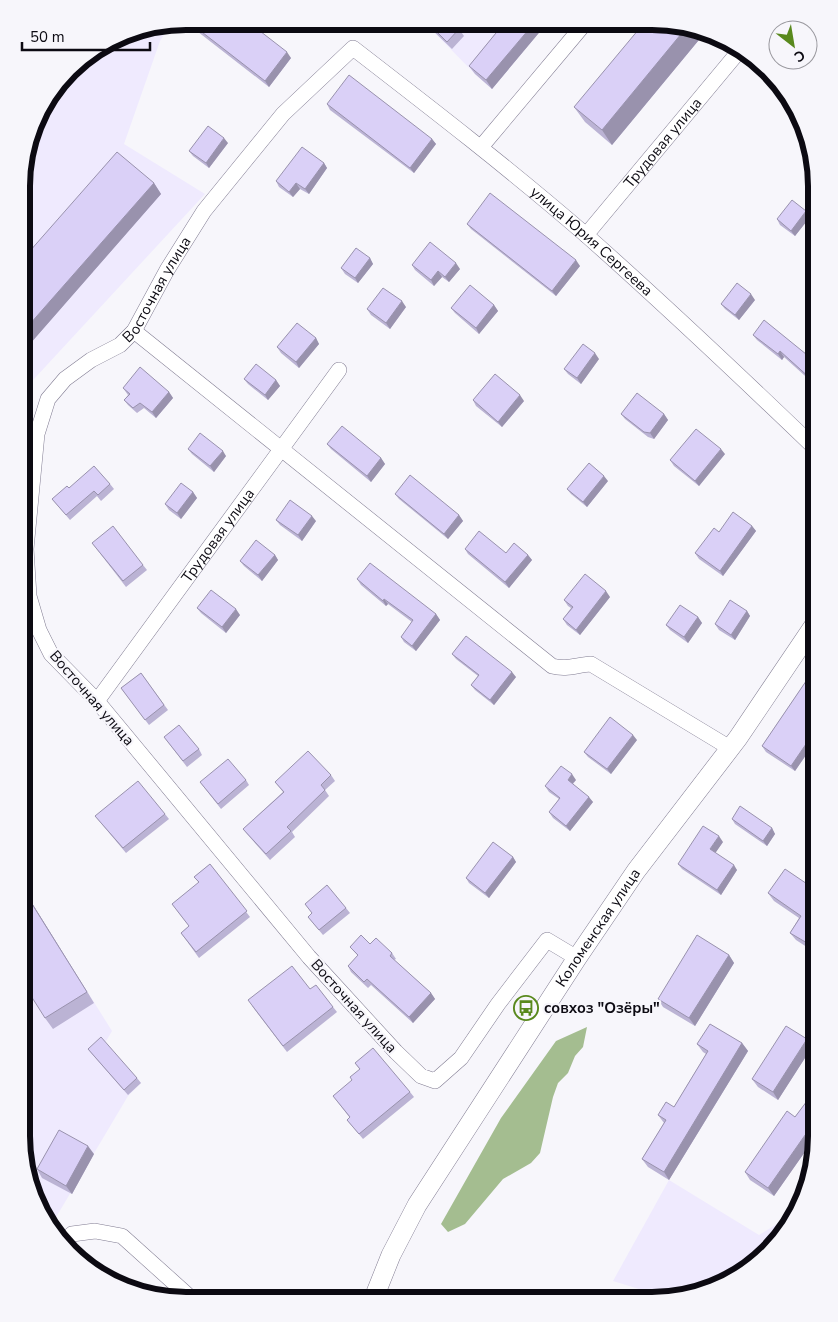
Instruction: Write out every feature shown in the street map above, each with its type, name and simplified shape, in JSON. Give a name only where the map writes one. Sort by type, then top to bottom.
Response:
[{"type":"street","points":[[481,147],[579,30]]},
{"type":"street","name":"улица Юрия Сергеева","points":[[353,48],[481,147],[586,235],[697,335],[808,441]]},
{"type":"street","name":"Восточная улица","points":[[30,507],[37,434],[48,399],[65,379],[91,360],[120,345],[134,331],[167,270],[204,211],[283,114],[353,48]]},
{"type":"street","name":"Трудовая улица","points":[[586,235],[736,55]]},
{"type":"street","points":[[134,331],[281,451],[552,666],[565,670],[578,665],[591,664],[730,748]]},
{"type":"street","name":"Трудовая улица","points":[[97,701],[339,370]]},
{"type":"street","name":"Восточная улица","points":[[30,599],[39,630],[51,654],[97,701],[309,957],[396,1052],[421,1076],[435,1081],[461,1058],[498,1004],[547,940],[576,958]]},
{"type":"street","name":"Коломенская улица","points":[[376,1292],[418,1205],[576,958],[636,871],[730,748],[808,634]]},
{"type":"street","points":[[68,1237],[72,1234],[96,1231],[122,1236],[183,1292]]},
{"type":"shaded area","points":[[432,30],[540,30],[492,89]]},
{"type":"shaded area","points":[[167,31],[160,41],[124,144],[205,194],[30,383],[31,165],[35,145],[46,117],[56,99],[69,83],[91,62],[108,51],[145,35]]},
{"type":"shaded area","points":[[30,900],[112,1031],[105,1043],[141,1083],[128,1096],[55,1220],[42,1196],[35,1177],[31,1157]]},
{"type":"shaded area","points":[[669,1180],[759,1235],[783,1220],[776,1231],[747,1260],[712,1280],[693,1287],[673,1291],[649,1292],[613,1281]]},
{"type":"green space","points":[[587,1027],[583,1047],[575,1056],[568,1073],[558,1083],[540,1153],[531,1163],[503,1179],[465,1224],[448,1232],[441,1224],[501,1118],[556,1041]]},
{"type":"building","points":[[199,30],[259,30],[287,52],[265,81]]},
{"type":"building","points":[[435,30],[458,30],[447,42]]},
{"type":"building","points":[[498,30],[528,30],[486,80],[469,66]]},
{"type":"building","points":[[638,30],[682,33],[602,130],[574,107]]},
{"type":"building","points":[[349,75],[432,139],[410,168],[327,104]]},
{"type":"building","points":[[208,126],[224,138],[206,163],[189,151]]},
{"type":"building","points":[[302,147],[324,163],[305,189],[296,183],[289,192],[276,181]]},
{"type":"building","points":[[117,152],[154,183],[30,324],[30,251]]},
{"type":"building","points":[[490,193],[576,260],[552,291],[467,224]]},
{"type":"building","points":[[792,200],[806,211],[791,231],[777,219]]},
{"type":"building","points":[[430,242],[456,263],[445,277],[438,271],[431,280],[412,265]]},
{"type":"building","points":[[356,248],[370,258],[355,278],[341,268]]},
{"type":"building","points":[[737,283],[751,294],[735,315],[721,304]]},
{"type":"building","points":[[470,285],[494,305],[476,328],[451,308]]},
{"type":"building","points":[[383,288],[402,301],[386,323],[367,309]]},
{"type":"building","points":[[764,320],[808,356],[808,376],[780,351],[778,354],[753,335]]},
{"type":"building","points":[[297,323],[316,338],[296,362],[277,347]]},
{"type":"building","points":[[583,344],[595,353],[577,378],[564,369]]},
{"type":"building","points":[[256,364],[276,380],[265,395],[244,379]]},
{"type":"building","points":[[140,367],[169,392],[152,412],[140,403],[133,408],[124,400],[130,394],[123,388]]},
{"type":"building","points":[[495,374],[520,395],[498,422],[473,400]]},
{"type":"building","points":[[637,393],[664,414],[650,433],[644,432],[621,414]]},
{"type":"building","points":[[342,426],[381,458],[367,476],[327,444]]},
{"type":"building","points":[[696,429],[721,449],[695,481],[670,460]]},
{"type":"building","points":[[200,433],[223,451],[210,466],[188,449]]},
{"type":"building","points":[[589,463],[604,476],[583,502],[567,489]]},
{"type":"building","points":[[94,466],[110,484],[98,495],[94,491],[66,515],[52,499],[67,486],[69,488]]},
{"type":"building","points":[[410,475],[459,515],[444,534],[395,494]]},
{"type":"building","points":[[181,483],[193,492],[177,513],[165,504]]},
{"type":"building","points":[[290,500],[312,516],[298,535],[276,520]]},
{"type":"building","points":[[733,512],[752,526],[720,571],[695,553],[714,528],[719,532]]},
{"type":"building","points":[[113,526],[143,565],[123,581],[92,543]]},
{"type":"building","points":[[479,531],[506,553],[514,543],[528,555],[505,582],[465,549]]},
{"type":"building","points":[[256,540],[275,555],[258,575],[240,561]]},
{"type":"building","points":[[370,563],[436,614],[412,646],[401,637],[413,620],[384,599],[383,601],[357,579]]},
{"type":"building","points":[[585,574],[606,591],[576,630],[563,619],[573,607],[564,600]]},
{"type":"building","points":[[211,590],[236,609],[222,627],[197,608]]},
{"type":"building","points":[[730,600],[747,611],[731,635],[715,624]]},
{"type":"building","points":[[680,605],[698,617],[684,637],[666,625]]},
{"type":"building","points":[[466,636],[512,672],[490,700],[471,685],[479,675],[452,654]]},
{"type":"building","points":[[141,673],[164,705],[145,720],[121,688]]},
{"type":"building","points":[[808,678],[808,741],[791,766],[762,746]]},
{"type":"building","points":[[610,717],[633,735],[607,769],[584,752]]},
{"type":"building","points":[[179,725],[199,749],[183,761],[164,737]]},
{"type":"building","points":[[308,751],[331,775],[321,785],[325,790],[287,827],[291,831],[266,854],[243,829],[284,792],[275,782]]},
{"type":"building","points":[[228,759],[246,780],[218,804],[200,782]]},
{"type":"building","points":[[561,766],[572,774],[568,780],[589,797],[566,826],[549,812],[560,798],[545,786]]},
{"type":"building","points":[[138,781],[165,814],[123,848],[95,816]]},
{"type":"building","points":[[740,806],[772,828],[763,841],[732,819]]},
{"type":"building","points":[[703,826],[719,836],[710,849],[734,865],[717,890],[678,864]]},
{"type":"building","points":[[493,842],[513,857],[485,893],[466,878]]},
{"type":"building","points":[[210,864],[247,911],[196,952],[181,933],[189,926],[172,904],[199,882],[194,877]]},
{"type":"building","points":[[785,869],[808,885],[808,944],[790,933],[801,916],[768,893]]},
{"type":"building","points":[[327,885],[346,908],[319,930],[308,917],[312,913],[305,904]]},
{"type":"building","points":[[30,901],[87,992],[45,1018],[30,994]]},
{"type":"building","points":[[361,935],[370,944],[376,938],[392,953],[390,956],[431,993],[409,1017],[367,979],[364,982],[348,966],[358,955],[350,947]]},
{"type":"building","points":[[697,935],[729,955],[689,1018],[658,999]]},
{"type":"building","points":[[292,966],[310,989],[316,985],[333,1007],[283,1046],[248,1000]]},
{"type":"building","points":[[710,1024],[742,1043],[664,1172],[642,1159],[666,1120],[658,1115],[666,1102],[674,1107],[708,1051],[697,1044]]},
{"type":"building","points":[[786,1026],[807,1039],[773,1092],[752,1079]]},
{"type":"building","points":[[101,1037],[137,1078],[124,1090],[88,1049]]},
{"type":"building","points":[[373,1048],[410,1092],[359,1134],[347,1120],[350,1117],[333,1096],[352,1080],[350,1077],[360,1069],[355,1063]]},
{"type":"building","points":[[808,1100],[808,1131],[768,1188],[745,1172],[787,1111],[795,1117]]},
{"type":"building","points":[[59,1130],[88,1146],[66,1186],[37,1169]]},
{"type":"place","name":"совхоз \"Озёры\"","points":[[526,1008]]}]
